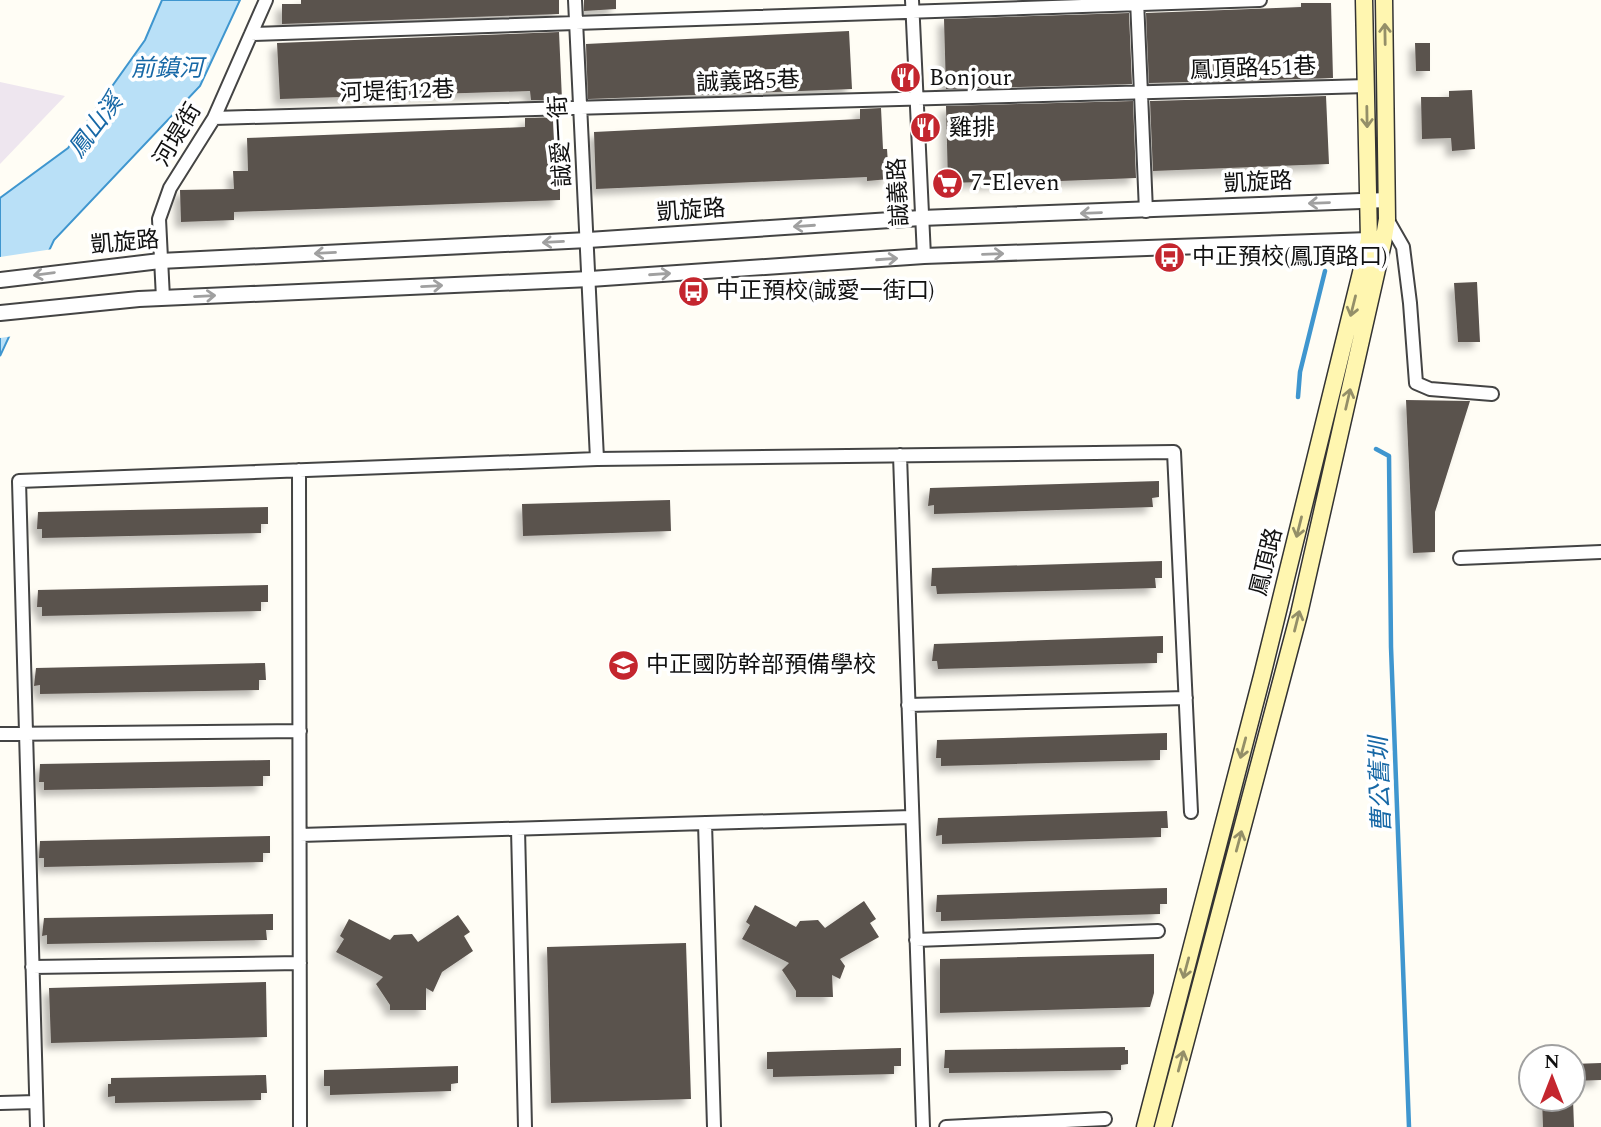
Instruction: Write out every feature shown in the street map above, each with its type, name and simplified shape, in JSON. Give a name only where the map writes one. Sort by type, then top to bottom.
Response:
[{"type":"main road","name":"鳳頂路","points":[[1163,1127],[1299,614],[1376,242],[1369,202],[1364,0]]},
{"type":"main road","name":"鳳頂路","points":[[1144,1127],[1376,242],[1387,219],[1384,0]]},
{"type":"street","name":"河堤街","points":[[163,298],[159,219],[170,188],[214,118],[265,0]]},
{"type":"street","name":"誠愛一街","points":[[575,0],[597,459]]},
{"type":"street","points":[[251,34],[576,23],[913,6],[1260,0]]},
{"type":"street","points":[[1137,3],[1146,211]]},
{"type":"street","name":"誠義路","points":[[913,6],[924,256]]},
{"type":"street","name":"鳳頂路451巷","points":[[916,99],[1367,86]]},
{"type":"street","name":"誠義路5巷","points":[[581,108],[916,99]]},
{"type":"street","name":"河堤街12巷","points":[[214,118],[581,108]]},
{"type":"street","name":"凱旋路","points":[[0,281],[160,261],[588,240],[921,218],[1387,201]]},
{"type":"street","points":[[1387,219],[1403,247],[1416,383],[1430,389],[1492,394]]},
{"type":"street","points":[[0,313],[163,298],[590,279],[924,256],[1376,242]]},
{"type":"street","points":[[37,1127],[19,481],[597,459],[1174,452],[1191,812]]},
{"type":"street","points":[[900,455],[923,1127]]},
{"type":"street","points":[[299,470],[300,1127]]},
{"type":"street","points":[[1460,558],[1601,552]]},
{"type":"street","points":[[908,705],[1186,698]]},
{"type":"street","points":[[0,734],[300,731]]},
{"type":"street","points":[[300,835],[912,817]]},
{"type":"street","points":[[705,823],[714,1127]]},
{"type":"street","points":[[518,829],[525,1127]]},
{"type":"street","points":[[916,940],[1158,931]]},
{"type":"street","points":[[32,967],[300,963]]},
{"type":"street","points":[[0,1103],[36,1102]]},
{"type":"street","points":[[946,1127],[1054,1124],[1105,1119]]},
{"type":"shaded area","points":[[0,82],[65,96],[0,164]]},
{"type":"water","name":"前鎮河","points":[[162,0],[240,0],[200,86],[54,240],[0,356],[0,198],[68,148],[145,40]]},
{"type":"pier","points":[[53,249],[14,336],[0,338],[0,257]]},
{"type":"building","points":[[301,0],[559,0],[559,14],[282,24],[282,4],[301,4]]},
{"type":"building","points":[[584,0],[616,0],[616,9],[584,11]]},
{"type":"building","points":[[1301,3],[1331,3],[1333,78],[1149,83],[1146,13],[1301,7]]},
{"type":"building","points":[[1129,13],[1132,84],[946,89],[944,19]]},
{"type":"building","points":[[849,31],[852,89],[588,99],[586,44]]},
{"type":"building","points":[[559,32],[562,100],[531,100],[530,91],[280,99],[277,43]]},
{"type":"building","points":[[1415,43],[1430,43],[1430,71],[1416,71]]},
{"type":"building","points":[[1472,90],[1475,149],[1452,151],[1451,138],[1422,139],[1421,97],[1449,97],[1449,91]]},
{"type":"building","points":[[1326,96],[1329,164],[1153,171],[1150,101]]},
{"type":"building","points":[[1133,101],[1136,178],[982,185],[982,182],[948,183],[946,106]]},
{"type":"building","points":[[881,108],[883,149],[887,149],[889,179],[867,181],[867,177],[596,189],[594,132],[860,119],[860,109]]},
{"type":"building","points":[[560,117],[560,200],[234,212],[234,220],[181,222],[180,190],[234,189],[233,171],[248,171],[247,138],[525,127],[525,118]]},
{"type":"building","points":[[1477,282],[1480,342],[1458,342],[1454,283]]},
{"type":"building","points":[[1406,400],[1470,401],[1435,512],[1435,552],[1413,553]]},
{"type":"building","points":[[1159,481],[1159,497],[1152,498],[1153,507],[934,514],[934,505],[928,506],[930,488]]},
{"type":"building","points":[[670,500],[671,531],[523,536],[522,504]]},
{"type":"building","points":[[268,507],[268,524],[261,524],[261,533],[42,538],[42,529],[37,529],[38,512]]},
{"type":"building","points":[[1162,561],[1162,578],[1155,578],[1156,588],[937,594],[936,586],[931,586],[932,568]]},
{"type":"building","points":[[268,585],[268,602],[261,602],[261,611],[42,616],[42,607],[37,607],[38,590]]},
{"type":"building","points":[[1163,636],[1163,653],[1157,653],[1157,663],[938,669],[937,661],[932,661],[934,644]]},
{"type":"building","points":[[265,663],[266,680],[259,680],[259,690],[40,694],[40,685],[34,686],[36,668]]},
{"type":"building","points":[[1167,733],[1167,750],[1160,750],[1160,760],[941,766],[941,758],[936,758],[937,740]]},
{"type":"building","points":[[270,760],[270,776],[263,776],[263,786],[44,790],[44,782],[39,782],[40,764]]},
{"type":"building","points":[[1167,811],[1168,828],[1161,828],[1161,837],[942,844],[942,835],[936,836],[938,818]]},
{"type":"building","points":[[270,836],[270,853],[263,853],[263,862],[44,867],[44,858],[39,858],[40,841]]},
{"type":"building","points":[[1167,888],[1167,904],[1160,904],[1160,914],[941,921],[941,912],[936,912],[937,895]]},
{"type":"building","points":[[864,901],[876,919],[870,923],[879,937],[840,959],[845,966],[840,979],[832,975],[833,997],[796,997],[796,991],[782,970],[789,963],[742,939],[750,925],[746,922],[755,905],[796,927],[800,921],[818,920],[825,928]]},
{"type":"building","points":[[273,914],[273,930],[266,930],[267,940],[47,944],[47,935],[42,936],[44,918]]},
{"type":"building","points":[[458,915],[470,932],[464,936],[473,951],[442,972],[433,992],[426,988],[426,1010],[390,1010],[390,1005],[376,984],[383,977],[336,952],[344,939],[340,936],[349,919],[390,940],[394,935],[412,934],[418,942]]},
{"type":"building","points":[[686,943],[691,1099],[551,1103],[547,947]]},
{"type":"building","points":[[1154,954],[1154,993],[1150,1007],[940,1013],[940,959]]},
{"type":"building","points":[[266,982],[267,1037],[51,1043],[49,988]]},
{"type":"building","points":[[1125,1047],[1125,1050],[1128,1050],[1128,1064],[1121,1065],[1121,1070],[949,1073],[949,1068],[944,1068],[945,1050]]},
{"type":"building","points":[[901,1048],[901,1066],[894,1066],[894,1074],[773,1077],[773,1069],[767,1069],[767,1052]]},
{"type":"building","points":[[1601,1063],[1601,1080],[1587,1080],[1587,1064]]},
{"type":"building","points":[[458,1066],[458,1083],[451,1084],[451,1091],[330,1095],[330,1086],[324,1086],[324,1070]]},
{"type":"building","points":[[266,1075],[267,1093],[261,1093],[261,1100],[115,1103],[115,1096],[108,1097],[111,1078]]},
{"type":"building","points":[[1542,1113],[1574,1113],[1574,1127],[1543,1127]]},
{"type":"waterway","name":"曹公舊圳","points":[[1298,397],[1300,372],[1325,271]]},
{"type":"waterway","name":"曹公舊圳","points":[[1376,449],[1389,456],[1391,647],[1409,1127]]},
{"type":"place","name":"Bonjour","points":[[906,78]]},
{"type":"place","name":"雞排","points":[[926,128]]},
{"type":"place","name":"7-Eleven","points":[[948,183]]},
{"type":"place","name":"中正預校(鳳頂路口)","points":[[1169,257]]},
{"type":"place","name":"中正預校(誠愛一街口)","points":[[693,291]]},
{"type":"place","name":"中正國防幹部預備學校","points":[[623,665]]},
{"type":"water label","name":"鳳山溪","points":[[96,126]]}]
